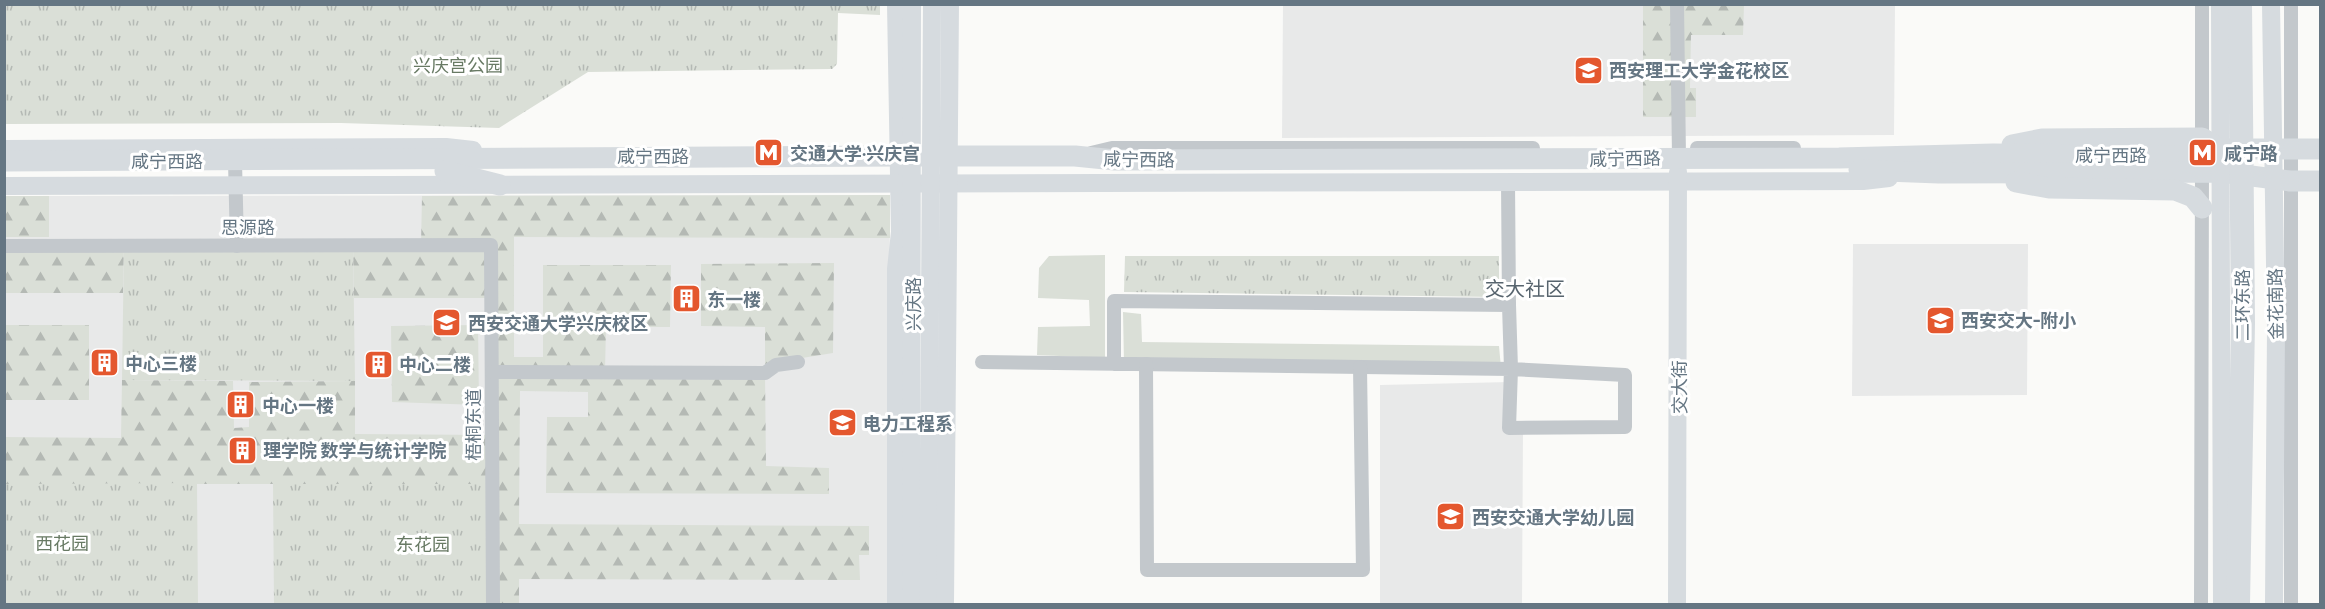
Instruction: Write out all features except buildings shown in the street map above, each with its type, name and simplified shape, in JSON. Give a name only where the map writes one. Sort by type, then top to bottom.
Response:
[{"type":"highway","name":"二环东路","points":[[2238,604],[2243,323],[2240,4]]},
{"type":"highway","name":"二环东路","points":[[2254,604],[2256,4]]},
{"type":"main road","name":"咸宁西路","points":[[4,172],[923,170],[1679,164],[1964,154],[2042,139],[2209,157],[2282,180],[2320,181]]},
{"type":"main road","name":"咸宁西路","points":[[4,161],[235,173],[529,156],[923,170],[1075,156],[1114,160],[1679,164],[1981,173],[2209,157],[2282,149],[2320,149]]},
{"type":"main road","points":[[445,171],[500,185]]},
{"type":"main road","points":[[1981,173],[2031,186],[2175,190],[2193,197],[2202,208]]},
{"type":"street","points":[[896,4],[923,170],[945,604]]},
{"type":"street","name":"兴庆路","points":[[912,4],[923,170],[928,604]]},
{"type":"street","name":"兴庆路","points":[[911,604],[923,170],[932,4]]},
{"type":"street","points":[[896,604],[896,269],[900,232],[923,170],[950,4]]},
{"type":"street","points":[[4,186],[235,173],[500,185],[923,170],[1508,182],[1679,164],[1677,4]]},
{"type":"street","points":[[2202,4],[2209,157],[2222,604]]},
{"type":"street","points":[[2201,604],[2202,208],[2209,157],[2220,4]]},
{"type":"street","name":"金花南路","points":[[2271,4],[2282,149],[2276,328],[2274,604]]},
{"type":"street","points":[[2282,149],[2291,4]]},
{"type":"street","points":[[4,149],[446,147],[529,156]]},
{"type":"street","name":"交大街","points":[[1677,604],[1679,164]]},
{"type":"street","points":[[235,173],[237,246]]},
{"type":"street","points":[[2282,180],[2291,604]]},
{"type":"street","points":[[982,362],[1510,369],[1625,375],[1625,427],[1509,428],[1510,369],[1508,182]]},
{"type":"street","name":"思源路","points":[[4,246],[491,245]]},
{"type":"street","name":"梧桐东道","points":[[491,245],[493,604]]},
{"type":"street","points":[[1114,364],[1114,301],[1509,305]]},
{"type":"street","points":[[492,372],[765,373],[776,365],[798,362]]},
{"type":"street","points":[[1146,364],[1147,570],[1363,570],[1360,367]]},
{"type":"shaded area","name":"西安理工大学金花校区","points":[[1283,5],[1895,5],[1894,135],[1282,138]]},
{"type":"shaded area","name":"西安交通大学兴庆校区","points":[[890,195],[888,604],[5,604],[4,196]]},
{"type":"shaded area","name":"西安交大-附小","points":[[1853,244],[2028,244],[2027,395],[1852,396]]},
{"type":"shaded area","name":"西安交通大学幼儿园","points":[[1510,382],[1509,428],[1523,429],[1522,604],[1380,604],[1380,385]]},
{"type":"green space","name":"兴庆宫公园","points":[[5,5],[880,5],[880,15],[838,13],[837,64],[832,69],[588,72],[499,128],[341,123],[5,124]]},
{"type":"green space","points":[[1643,5],[1744,5],[1743,35],[1691,35],[1690,88],[1696,88],[1696,117],[1643,117]]},
{"type":"green space","points":[[890,195],[890,238],[514,237],[514,357],[543,357],[543,265],[671,265],[670,327],[606,327],[605,371],[765,373],[766,466],[829,468],[829,494],[546,493],[547,417],[588,417],[588,392],[520,391],[519,524],[869,526],[869,555],[859,555],[860,580],[519,579],[519,604],[493,604],[491,484],[5,484],[5,437],[121,438],[122,380],[233,381],[234,428],[249,427],[249,382],[355,381],[355,434],[492,435],[491,298],[354,298],[353,245],[421,245],[422,196]]},
{"type":"green space","points":[[4,196],[49,196],[49,237],[5,237]]},
{"type":"green space","points":[[124,245],[123,293],[5,293],[4,246]]},
{"type":"green space","points":[[124,245],[353,245],[355,381],[122,380]]},
{"type":"green space","points":[[1105,255],[1105,358],[1037,355],[1038,327],[1090,326],[1089,300],[1038,298],[1039,268],[1049,256]]},
{"type":"green space","points":[[1125,256],[1499,256],[1499,297],[1124,292]]},
{"type":"green space","points":[[834,263],[833,353],[765,364],[765,327],[701,326],[701,264]]},
{"type":"green space","points":[[1123,312],[1141,314],[1142,342],[1499,346],[1501,368],[1124,364]]},
{"type":"green space","points":[[5,325],[89,325],[89,400],[5,400]]},
{"type":"green space","points":[[478,325],[479,405],[392,402],[391,326]]},
{"type":"green space","name":"西花园","points":[[197,483],[198,604],[5,604],[5,484]]},
{"type":"green space","name":"东花园","points":[[273,484],[491,484],[492,604],[274,604]]},
{"type":"place","name":"西安理工大学金花校区","points":[[1588,70]]},
{"type":"place","name":"交通大学·兴庆宫","points":[[769,153]]},
{"type":"place","name":"咸宁路","points":[[2203,153]]},
{"type":"place","name":"东一楼","points":[[686,299]]},
{"type":"place","name":"西安交大-附小","points":[[1940,320]]},
{"type":"place","name":"西安交通大学兴庆校区","points":[[447,323]]},
{"type":"place","name":"中心三楼","points":[[104,363]]},
{"type":"place","name":"中心二楼","points":[[378,364]]},
{"type":"place","name":"中心一楼","points":[[241,405]]},
{"type":"place","name":"电力工程系","points":[[842,423]]},
{"type":"place","name":"理学院 数学与统计学院","points":[[242,450]]},
{"type":"place","name":"西安交通大学幼儿园","points":[[1451,517]]},
{"type":"district","name":"交大社区","points":[[1525,288]]}]
